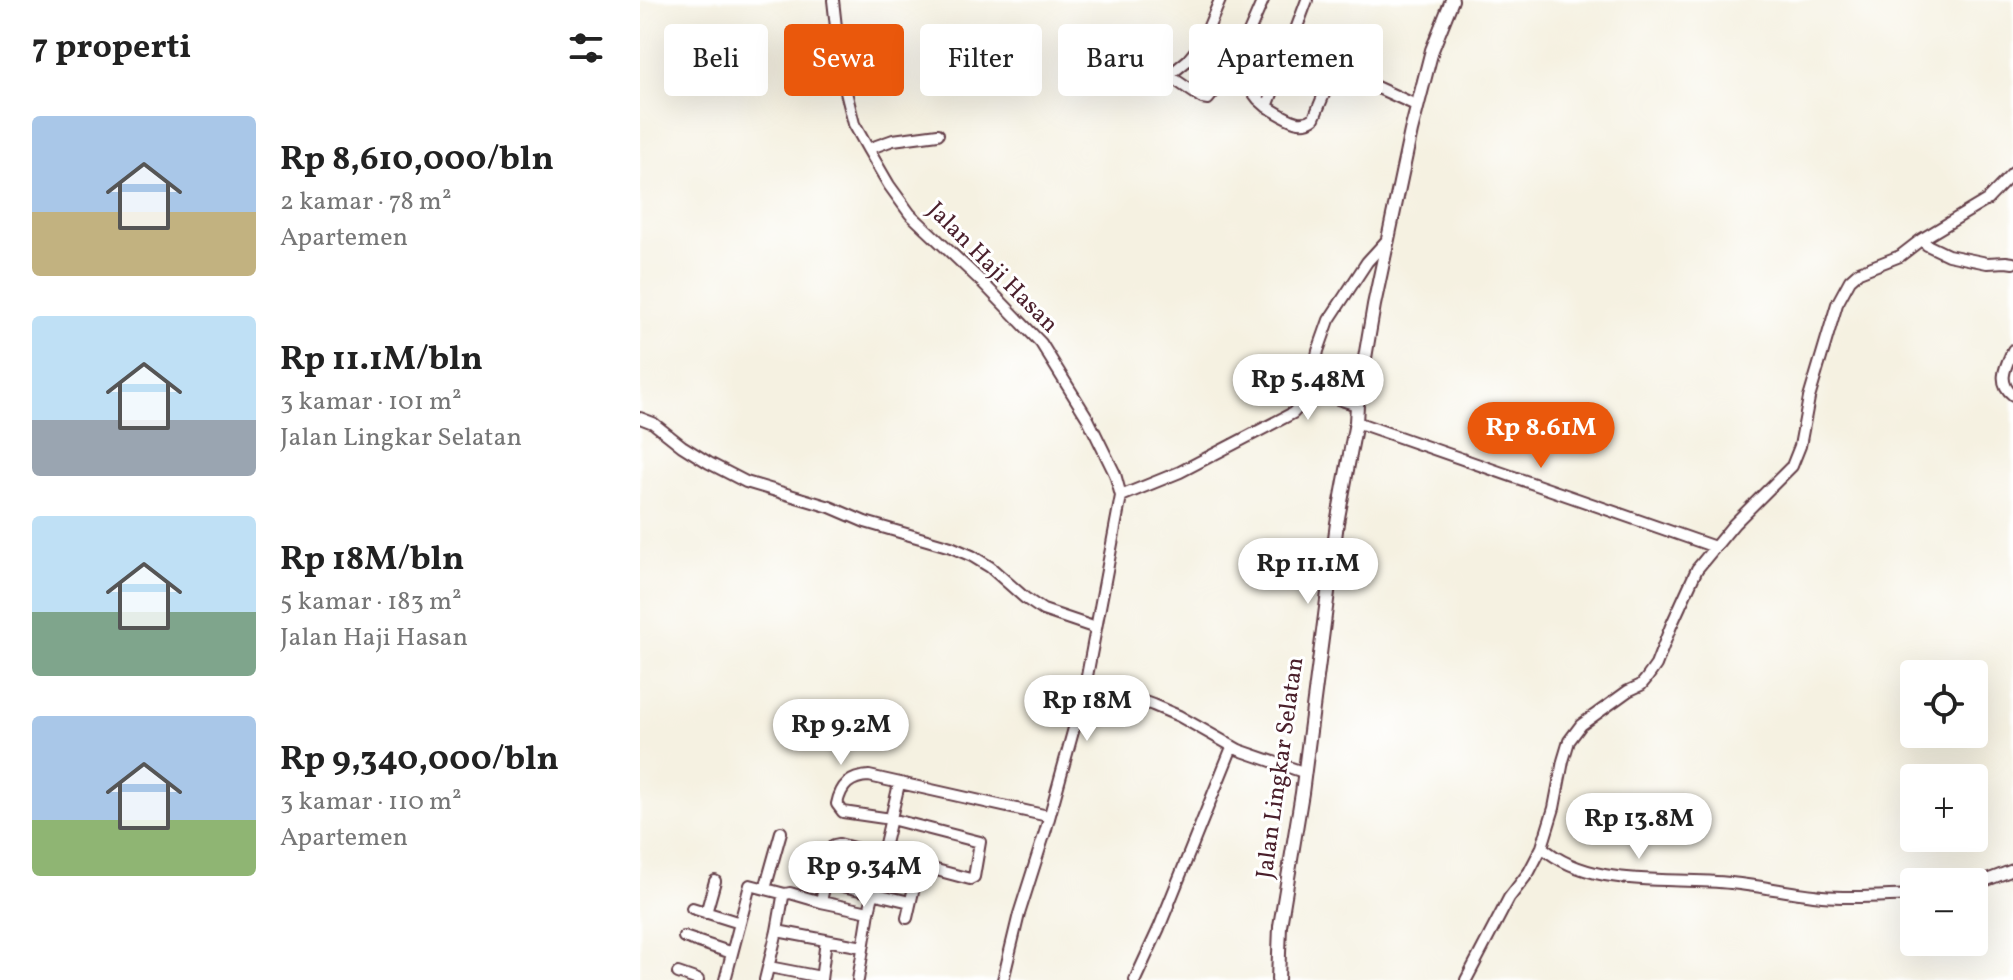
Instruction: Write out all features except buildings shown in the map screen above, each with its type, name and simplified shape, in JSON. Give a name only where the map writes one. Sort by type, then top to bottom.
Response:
[{"type":"street","name":"Jalan Haji Hasan","points":[[833,0],[841,72],[854,124],[868,149],[910,214],[1041,343],[1088,419],[1115,474],[1121,496]]},
{"type":"street","points":[[1210,24],[1220,0]]},
{"type":"street","points":[[1253,24],[1263,0]]},
{"type":"street","points":[[1298,24],[1307,0]]},
{"type":"street","name":"Jalan Lingkar Selatan","points":[[1278,980],[1280,926],[1337,523],[1374,305],[1432,50],[1452,0]]},
{"type":"street","points":[[1189,59],[1171,74],[1189,89]]},
{"type":"street","points":[[1383,90],[1418,106]]},
{"type":"street","points":[[1256,96],[1267,107],[1300,124],[1314,118],[1323,96]]},
{"type":"street","points":[[1267,107],[1271,96]]},
{"type":"street","points":[[868,149],[893,140],[938,134]]},
{"type":"street","points":[[1466,980],[1504,906],[1529,872],[1542,847],[1569,741],[1581,725],[1646,679],[1660,657],[1697,569],[1744,513],[1792,466],[1837,304],[1850,280],[1859,272],[1900,256],[1987,200],[2013,173]]},
{"type":"street","points":[[1003,980],[1086,681],[1121,496],[1180,472],[1293,413],[1309,396],[1318,351],[1329,320],[1367,262],[1389,237]]},
{"type":"street","points":[[1922,239],[1927,245],[1948,255],[1987,263],[2013,263]]},
{"type":"street","points":[[2013,350],[2002,380],[2007,391],[2013,395]]},
{"type":"street","points":[[1310,390],[1357,405]]},
{"type":"street","points":[[640,418],[653,423],[709,463],[746,482],[951,547],[990,567],[1043,610],[1096,628]]},
{"type":"street","points":[[1356,422],[1715,547]]},
{"type":"street","points":[[1086,681],[1179,716],[1232,747],[1303,772]]},
{"type":"street","points":[[1135,980],[1232,747]]},
{"type":"street","points":[[821,902],[832,848],[839,844],[970,879],[974,877],[980,842],[891,819],[843,812],[837,804],[839,793],[856,777],[869,776],[1048,816]]},
{"type":"street","points":[[858,980],[869,912],[899,784]]},
{"type":"street","points":[[765,889],[781,832]]},
{"type":"street","points":[[1542,847],[1590,871],[1624,877],[1729,882],[1837,897],[1900,896]]},
{"type":"street","points":[[907,918],[919,865]]},
{"type":"street","points":[[1988,880],[2013,870]]},
{"type":"street","points":[[706,913],[715,881]]},
{"type":"street","points":[[826,882],[910,902]]},
{"type":"street","points":[[725,980],[750,885],[869,912]]},
{"type":"street","points":[[765,980],[785,894]]},
{"type":"street","points":[[692,908],[740,923]]},
{"type":"street","points":[[777,931],[863,947]]},
{"type":"street","points":[[684,937],[732,953]]},
{"type":"street","points":[[769,967],[821,979],[826,940]]},
{"type":"street","points":[[678,973],[698,980]]}]
